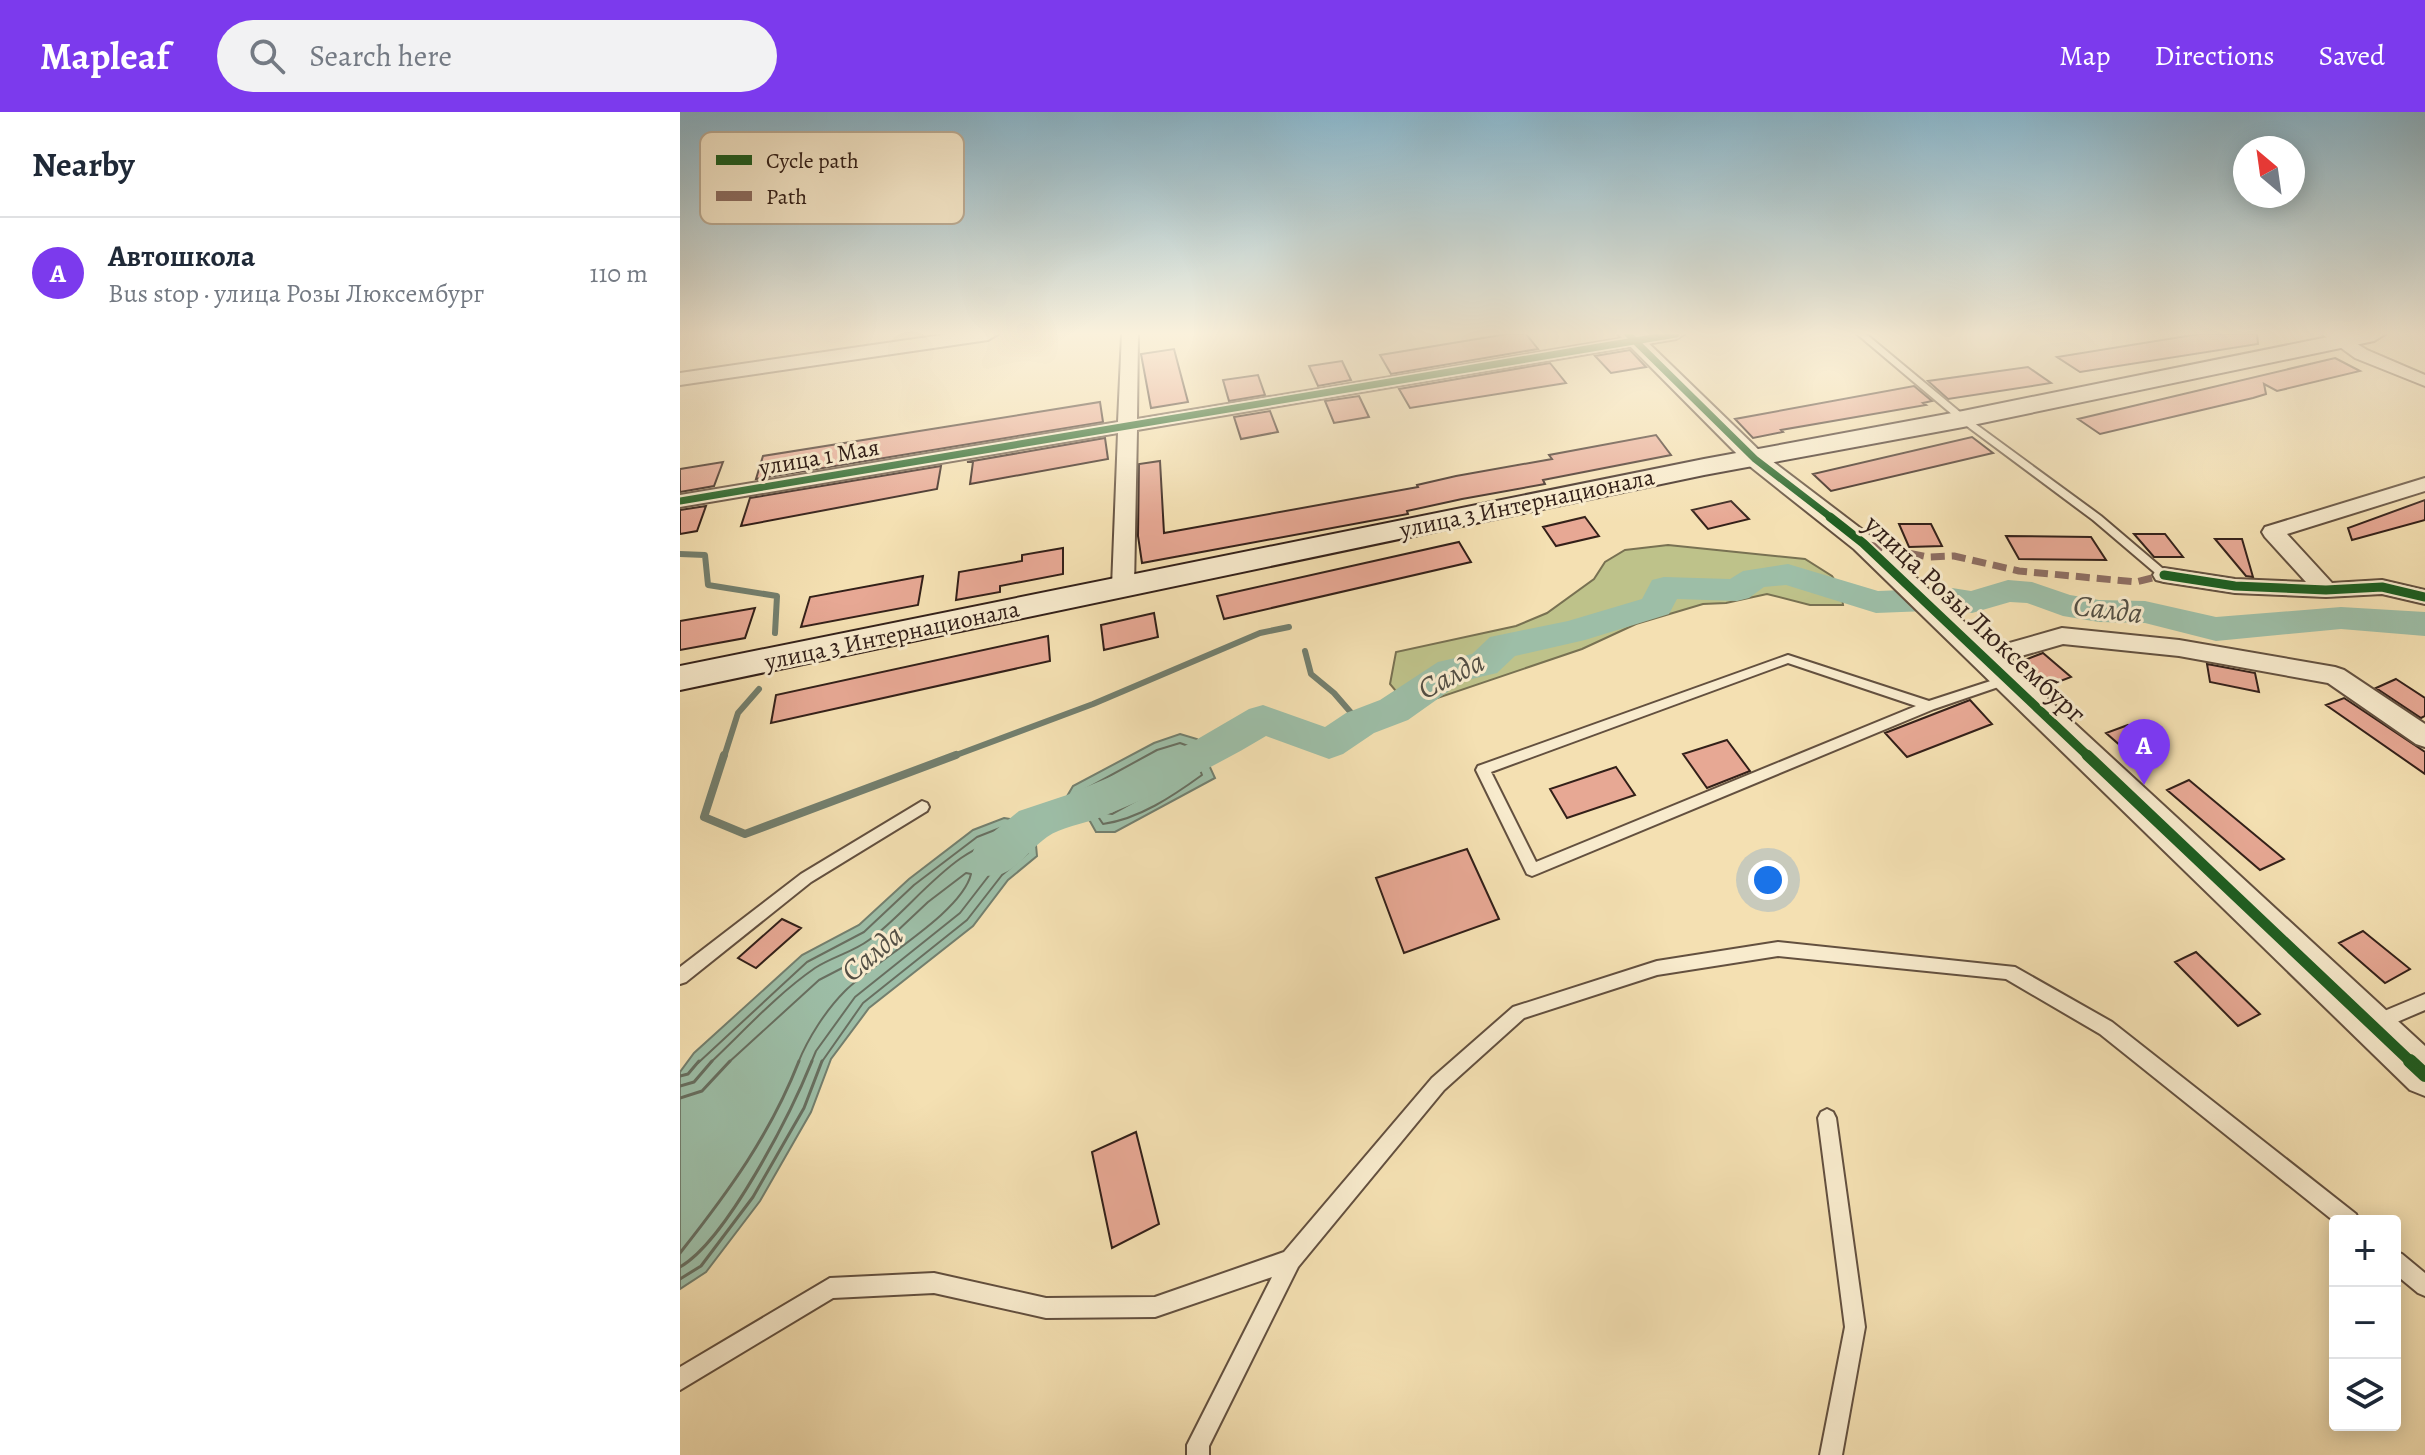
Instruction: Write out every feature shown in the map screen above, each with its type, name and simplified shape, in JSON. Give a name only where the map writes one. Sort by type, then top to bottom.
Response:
[{"type":"main road","name":"улица 3 Интернационала","points":[[680,678],[2065,397]]},
{"type":"street","points":[[1123,587],[1129,397]]},
{"type":"street","name":"улица 1 Мая","points":[[680,501],[1282,397]]},
{"type":"street","name":"улица Розы Люксембург","points":[[1692,397],[1755,459],[1863,543],[2425,1075]]},
{"type":"street","points":[[2326,590],[2273,532],[2425,484]]},
{"type":"street","points":[[2164,575],[2235,586],[2326,590],[2382,587],[2425,597]]},
{"type":"street","points":[[1994,670],[2062,636],[2226,656],[2335,676],[2425,737]]},
{"type":"lane","points":[[1936,397],[2097,518],[2164,575]]},
{"type":"lane","points":[[1929,706],[1788,659],[1483,770],[1532,870],[1929,706],[1994,670]]},
{"type":"lane","points":[[680,977],[806,878],[922,807]]},
{"type":"lane","points":[[1198,1455],[1198,1445],[1291,1260],[1438,1084],[1519,1012],[1657,968],[1778,949],[2009,972],[2106,1028],[2341,1215]]},
{"type":"lane","points":[[2372,1025],[2425,1002]]},
{"type":"lane","points":[[1827,1118],[1855,1327],[1831,1455]]},
{"type":"lane","points":[[680,1379],[830,1288],[934,1283],[1046,1308],[1155,1307],[1291,1260]]},
{"type":"lane","points":[[2401,1266],[2425,1286]]},
{"type":"green space","points":[[1668,545],[1805,559],[1832,576],[1841,589],[1843,605],[1810,605],[1767,594],[1726,603],[1703,604],[1636,624],[1582,649],[1414,706],[1405,702],[1390,684],[1396,652],[1516,626],[1547,613],[1594,579],[1605,562],[1625,550]]},
{"type":"water","points":[[1180,734],[1197,739],[1215,778],[1115,832],[1096,832],[1082,807],[1066,798],[1073,786],[1154,743]]},
{"type":"water","points":[[1004,818],[1034,823],[1037,856],[1008,880],[973,926],[869,1008],[831,1059],[811,1112],[760,1201],[706,1272],[680,1289],[680,1072],[694,1053],[802,955],[859,925],[909,879],[973,830]]},
{"type":"building","points":[[1149,397],[1187,397],[1188,402],[1151,408]]},
{"type":"building","points":[[1228,397],[1255,397],[1229,401]]},
{"type":"building","points":[[1359,397],[1369,417],[1334,423],[1325,401]]},
{"type":"building","points":[[1403,397],[1481,397],[1410,408]]},
{"type":"building","points":[[1856,397],[1927,397],[1932,401],[1923,403],[1926,405],[1781,430],[1783,432],[1753,438],[1735,419]]},
{"type":"building","points":[[2172,397],[2257,397],[2100,434],[2078,419]]},
{"type":"building","points":[[1100,402],[1103,422],[756,479],[763,456]]},
{"type":"building","points":[[1270,411],[1278,432],[1241,439],[1234,417]]},
{"type":"building","points":[[1656,435],[1671,455],[1543,480],[1545,484],[1407,511],[1408,514],[1142,563],[1138,536],[1139,464],[1160,461],[1164,533],[1418,487],[1456,476],[1552,459],[1549,455]]},
{"type":"building","points":[[1972,437],[1993,453],[1831,491],[1813,474]]},
{"type":"building","points":[[1105,438],[1108,459],[970,484],[973,462],[967,462]]},
{"type":"building","points":[[723,462],[714,486],[680,492],[680,469]]},
{"type":"building","points":[[941,466],[937,489],[741,526],[750,498]]},
{"type":"building","points":[[2425,500],[2425,520],[2352,540],[2348,528]]},
{"type":"building","points":[[1731,501],[1749,519],[1708,529],[1692,510]]},
{"type":"building","points":[[706,506],[697,531],[680,534],[680,510]]},
{"type":"building","points":[[1585,517],[1599,536],[1556,546],[1543,527]]},
{"type":"building","points":[[1899,524],[1931,524],[1942,546],[1909,547]]},
{"type":"building","points":[[2134,534],[2165,534],[2183,557],[2154,557]]},
{"type":"building","points":[[2006,536],[2091,537],[2106,560],[2019,559]]},
{"type":"building","points":[[2215,539],[2242,539],[2253,577],[2246,576]]},
{"type":"building","points":[[1459,542],[1471,562],[1224,619],[1217,596]]},
{"type":"building","points":[[1063,548],[1063,574],[1000,586],[1000,592],[956,600],[959,572],[1022,561],[1022,555]]},
{"type":"building","points":[[923,576],[918,605],[801,627],[810,597]]},
{"type":"building","points":[[755,608],[745,638],[680,650],[680,621]]},
{"type":"building","points":[[1154,613],[1158,637],[1104,650],[1101,625]]},
{"type":"building","points":[[1048,636],[1050,661],[771,723],[776,695]]},
{"type":"building","points":[[2043,653],[2071,677],[2050,685],[2022,661]]},
{"type":"building","points":[[2207,664],[2255,673],[2259,692],[2210,682]]},
{"type":"building","points":[[2396,679],[2425,698],[2425,716],[2421,718],[2376,688]]},
{"type":"building","points":[[2344,698],[2425,752],[2425,774],[2326,705]]},
{"type":"building","points":[[1970,700],[1992,724],[1907,757],[1885,733]]},
{"type":"building","points":[[2128,725],[2160,751],[2138,761],[2106,733]]},
{"type":"building","points":[[1727,740],[1750,771],[1707,788],[1683,754]]},
{"type":"building","points":[[1616,767],[1635,795],[1567,818],[1550,789]]},
{"type":"building","points":[[2189,780],[2284,859],[2260,870],[2167,790]]},
{"type":"building","points":[[1467,849],[1499,919],[1404,953],[1376,878]]},
{"type":"building","points":[[782,919],[801,928],[756,968],[738,958]]},
{"type":"building","points":[[2363,931],[2410,969],[2385,983],[2339,943]]},
{"type":"building","points":[[2196,952],[2260,1014],[2238,1026],[2175,962]]},
{"type":"building","points":[[1136,1132],[1159,1224],[1112,1248],[1092,1152]]},
{"type":"waterway","points":[[680,554],[705,555],[708,585],[777,596],[775,633]]},
{"type":"waterway","name":"Салда","points":[[991,860],[1034,823],[1082,807],[1203,755],[1263,719],[1329,744],[1360,723],[1394,710],[1451,671],[1484,664],[1503,646],[1572,632],[1657,606],[1664,588],[1737,590],[1755,578],[1788,574],[1876,602],[1952,599],[1972,602],[2008,591],[2032,593],[2063,605],[2099,611],[2145,612],[2216,629],[2341,618],[2425,624]]},
{"type":"waterway","points":[[951,757],[1093,704],[1260,633],[1289,627]]},
{"type":"waterway","points":[[1305,651],[1311,674],[1334,693],[1360,723]]},
{"type":"waterway","points":[[724,757],[738,713],[759,689]]},
{"type":"waterway","points":[[724,755],[704,817],[745,834],[956,755]]},
{"type":"marked path","points":[[1869,545],[1928,557],[1954,556],[2019,571],[2136,582],[2164,575]]},
{"type":"cycle path","points":[[680,501],[1302,397]]},
{"type":"cycle path","points":[[1692,397],[1755,459],[1863,543],[2425,1075]]},
{"type":"cycle path","points":[[2164,575],[2235,586],[2326,590],[2382,587],[2425,597]]},
{"type":"place","name":"Автошкола","points":[[2144,785]]}]
